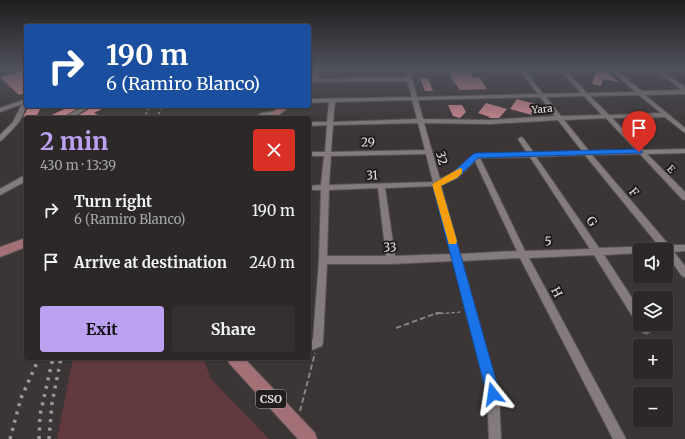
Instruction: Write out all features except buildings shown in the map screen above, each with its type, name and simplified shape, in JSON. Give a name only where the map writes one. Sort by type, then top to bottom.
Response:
[{"type":"main road","points":[[273,116],[284,108]]},
{"type":"main road","points":[[0,252],[24,243]]},
{"type":"main road","name":"CSO","points":[[236,360],[296,427],[309,439]]},
{"type":"street","name":"32","points":[[413,89],[436,184],[472,312],[493,394],[495,439]]},
{"type":"street","name":"F","points":[[536,89],[587,153],[663,243]]},
{"type":"street","name":"E","points":[[581,89],[639,152],[685,197]]},
{"type":"street","points":[[636,89],[685,132]]},
{"type":"street","points":[[311,101],[685,91]]},
{"type":"street","points":[[313,344],[323,260],[325,187],[332,100]]},
{"type":"street","points":[[0,110],[24,103]]},
{"type":"street","points":[[0,139],[16,123],[24,106]]},
{"type":"street","points":[[70,116],[85,108]]},
{"type":"street","points":[[260,116],[264,114],[278,113]]},
{"type":"street","name":"Yara","points":[[311,124],[420,121],[489,122],[559,118],[666,115]]},
{"type":"street","name":"G","points":[[520,139],[597,252],[633,308]]},
{"type":"street","points":[[436,184],[454,176],[476,156],[685,151]]},
{"type":"street","name":"29","points":[[311,154],[428,152]]},
{"type":"street","name":"H","points":[[476,156],[522,254],[620,439]]},
{"type":"street","points":[[0,192],[24,179]]},
{"type":"street","name":"31","points":[[311,188],[436,184]]},
{"type":"street","points":[[381,186],[391,260]]},
{"type":"street","name":"5","points":[[673,249],[685,248]]},
{"type":"street","name":"5","points":[[457,257],[633,250]]},
{"type":"street","name":"F","points":[[673,256],[685,273]]},
{"type":"street","name":"33","points":[[323,260],[391,260],[457,257]]},
{"type":"path","points":[[396,328],[437,313],[472,312]]},
{"type":"path","points":[[296,427],[310,360]]},
{"type":"shaded area","points":[[73,360],[204,360],[211,379],[269,439],[57,439]]},
{"type":"railway","points":[[145,116],[149,108]]},
{"type":"railway","points":[[158,116],[161,108]]},
{"type":"railway","points":[[10,439],[21,398],[38,360]]},
{"type":"railway","points":[[39,439],[40,415],[53,360]]},
{"type":"railway","points":[[49,439],[52,403],[61,360]]},
{"type":"slow traffic","points":[[452,241],[436,184],[454,176],[460,171]]},
{"type":"route","points":[[493,394],[436,184],[454,176],[476,156],[639,152]]}]
